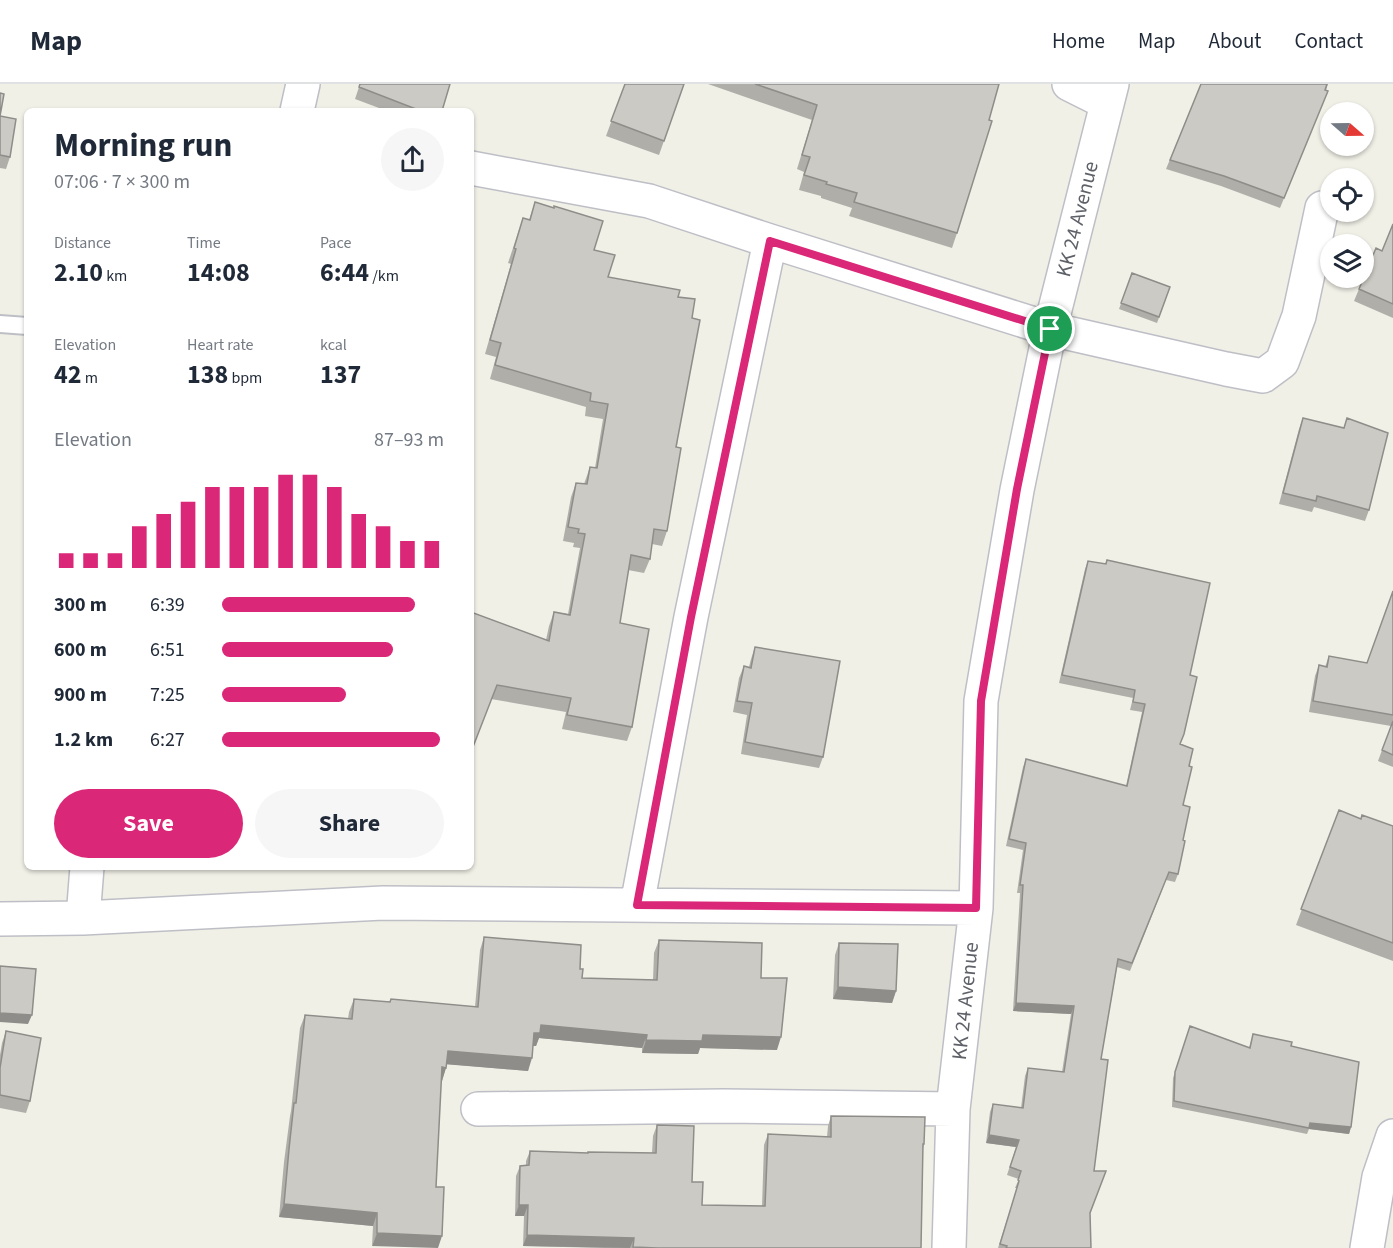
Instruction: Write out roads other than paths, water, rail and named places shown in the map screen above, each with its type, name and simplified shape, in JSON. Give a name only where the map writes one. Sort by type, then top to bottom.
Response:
[{"type":"street","points":[[298,108],[303,84]]},
{"type":"street","points":[[1069,84],[1109,93]]},
{"type":"street","name":"KK 24 Avenue","points":[[949,1248],[953,1110],[976,908],[981,701],[1017,489],[1050,329],[1109,93]]},
{"type":"street","points":[[474,169],[649,201],[1050,329],[1263,376],[1282,362],[1299,316],[1320,217]]},
{"type":"street","points":[[637,905],[691,617],[770,241]]},
{"type":"street","points":[[83,918],[87,870]]},
{"type":"street","points":[[0,919],[83,918],[383,903],[976,908]]},
{"type":"street","points":[[478,1109],[723,1106],[953,1110]]},
{"type":"street","points":[[1367,1248],[1379,1177],[1393,1136]]},
{"type":"lane","points":[[0,324],[24,326]]}]
